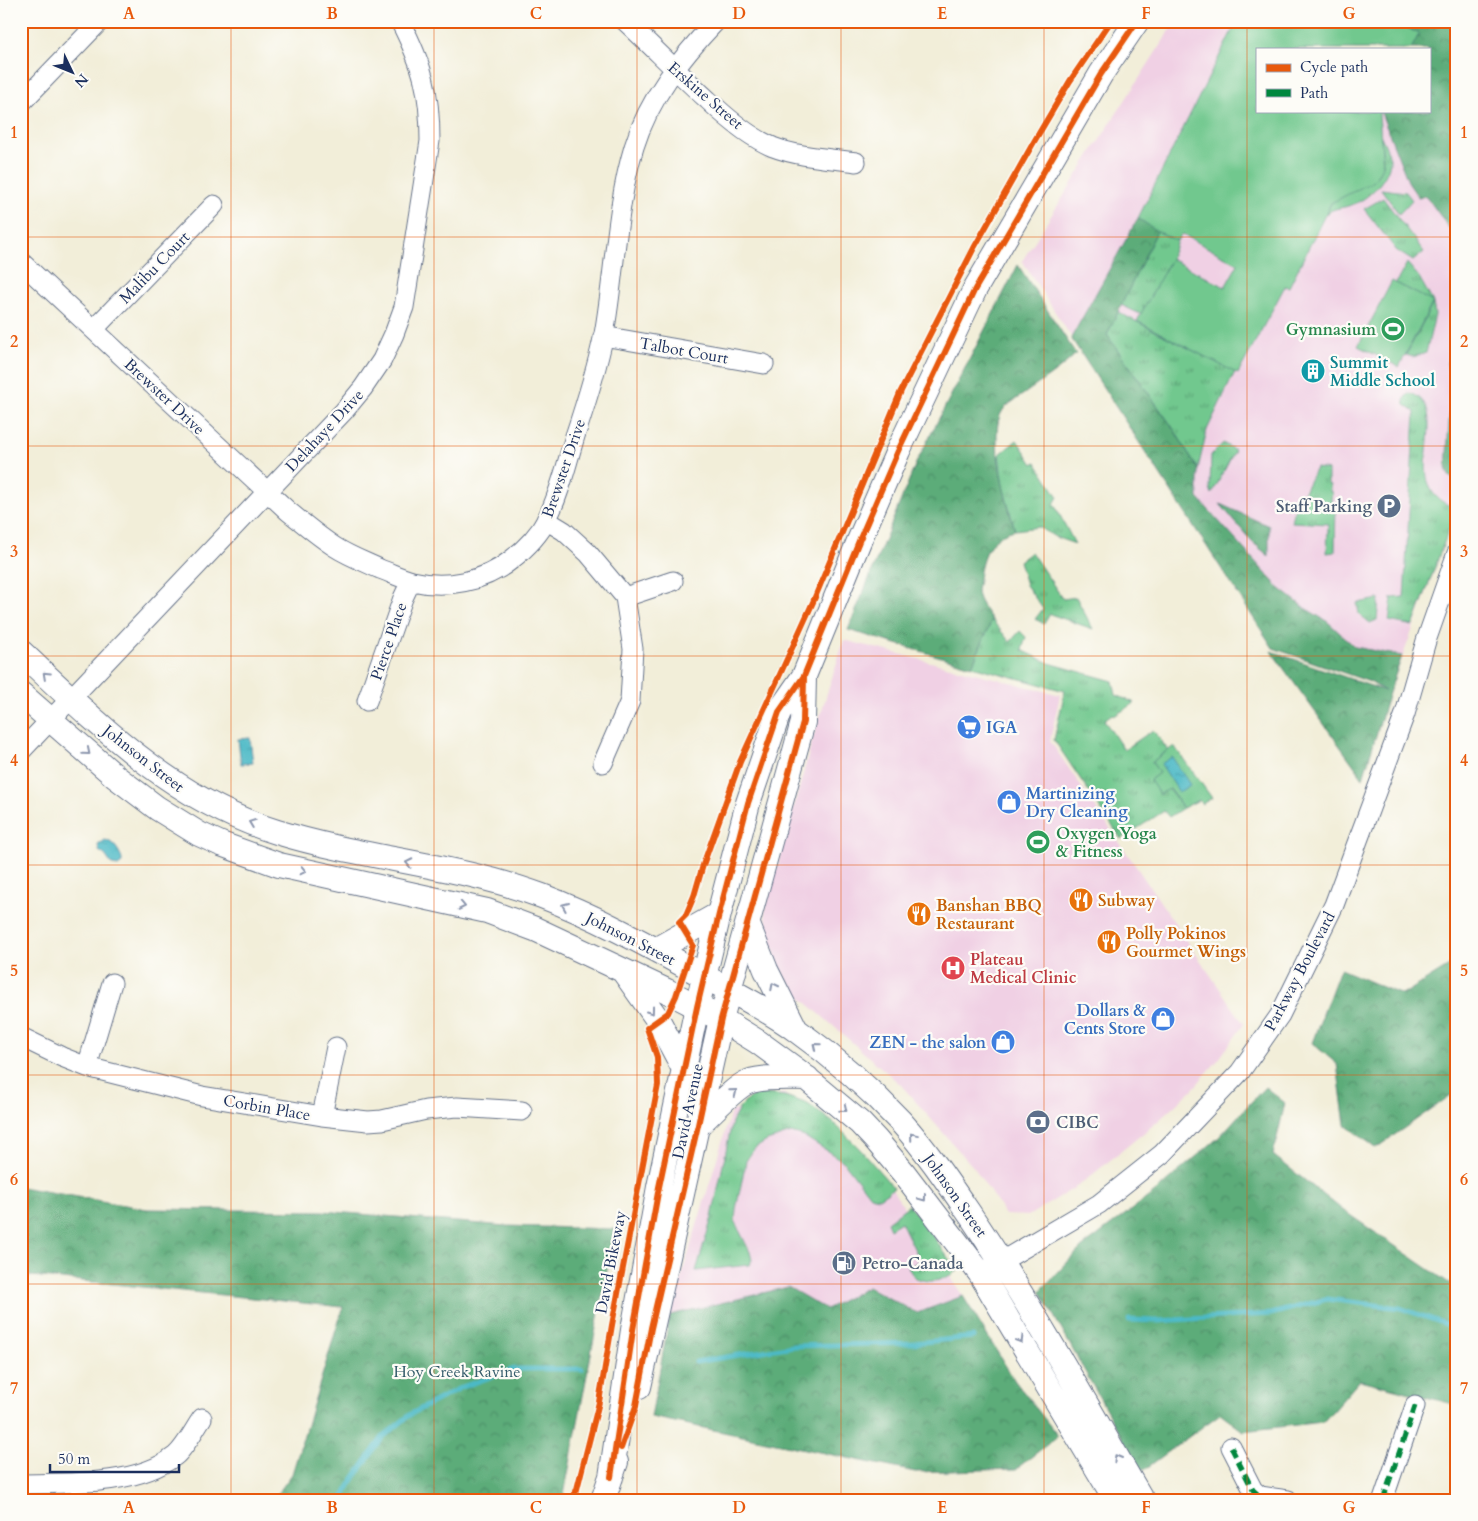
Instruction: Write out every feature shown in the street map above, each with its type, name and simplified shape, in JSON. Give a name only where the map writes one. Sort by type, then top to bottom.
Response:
[{"type":"main road","name":"David Avenue","points":[[611,1476],[633,1330],[653,1216],[718,914],[748,803],[779,712],[804,676],[894,460],[975,289],[1101,74],[1137,21]]},
{"type":"main road","name":"Johnson Street","points":[[21,652],[70,698],[153,769],[206,803],[277,832],[317,843],[475,876],[541,896],[657,949],[729,989],[796,1030],[863,1084],[901,1122],[931,1158],[1002,1262],[1140,1499]]},
{"type":"main road","name":"David Avenue","points":[[603,1500],[636,1406],[651,1328],[721,1019],[803,722],[804,676]]},
{"type":"main road","name":"Johnson Street","points":[[21,694],[116,777],[157,808],[199,834],[221,844],[293,869],[487,911],[535,929],[667,991],[721,1019],[758,1042],[807,1078],[860,1123],[876,1140],[903,1172],[980,1273],[1116,1500]]},
{"type":"main road","points":[[657,949],[718,914]]},
{"type":"main road","points":[[748,925],[763,964],[796,1030]]},
{"type":"main road","points":[[623,971],[658,1020],[685,1070]]},
{"type":"main road","points":[[698,1125],[734,1092],[748,1082],[772,1078],[807,1078]]},
{"type":"street","points":[[21,103],[100,21]]},
{"type":"street","name":"Delahaye Drive","points":[[21,751],[344,411],[382,360],[404,307],[430,141],[430,115],[422,70],[414,47],[400,21]]},
{"type":"street","name":"Erskine Street","points":[[625,21],[687,82],[727,118],[748,133],[773,146],[806,156],[856,162]]},
{"type":"street","name":"Brewster Drive","points":[[21,262],[288,511],[335,547],[366,563],[411,581],[452,584],[475,580],[500,569],[520,554],[536,536],[556,498],[604,336],[626,184],[635,146],[652,104],[688,51],[716,21]]},
{"type":"street","name":"Malibu Court","points":[[94,329],[214,205]]},
{"type":"street","name":"Talbot Court","points":[[604,336],[764,364]]},
{"type":"street","points":[[546,520],[564,531],[588,553],[625,597],[633,649],[630,701],[603,764]]},
{"type":"street","name":"Parkway Boulevard","points":[[980,1273],[1002,1262],[1099,1204],[1162,1154],[1240,1072],[1280,1015],[1334,905],[1404,714],[1426,641],[1457,553]]},
{"type":"street","name":"Pierce Place","points":[[367,701],[403,598],[411,581]]},
{"type":"street","points":[[625,597],[672,581]]},
{"type":"street","points":[[88,1067],[112,983]]},
{"type":"street","name":"Corbin Place","points":[[21,1037],[88,1067],[202,1096],[322,1116],[368,1121],[382,1120],[426,1110],[457,1107],[522,1111]]},
{"type":"street","points":[[322,1116],[336,1047]]},
{"type":"street","points":[[1383,1500],[1415,1406]]},
{"type":"street","points":[[21,1484],[91,1482],[150,1471],[177,1455],[202,1418]]},
{"type":"street","points":[[1231,1447],[1253,1490],[1260,1496],[1288,1500]]},
{"type":"shaded area","name":"Summit Middle School","points":[[1176,21],[1457,21],[1457,510],[1389,693],[1370,682],[1273,648],[1022,261]]},
{"type":"shaded area","points":[[844,640],[1060,695],[1050,741],[1244,1024],[1219,1059],[1193,1089],[1157,1122],[1081,1184],[1028,1216],[1005,1215],[975,1169],[901,1085],[801,998],[779,968],[769,936],[765,912],[813,738]]},
{"type":"shaded area","points":[[783,1093],[827,1121],[893,1191],[963,1296],[917,1313],[868,1287],[826,1309],[788,1287],[670,1315],[731,1112]]},
{"type":"green space","points":[[1237,21],[1394,21],[1419,34],[1412,48],[1256,48],[1256,112],[1380,112],[1383,165],[1374,181],[1331,203],[1289,287],[1285,286],[1238,374],[1137,321],[1171,259],[1225,287],[1238,264],[1182,234],[1177,241],[1157,231],[1138,218]]},
{"type":"green space","points":[[1394,21],[1457,21],[1457,239],[1426,196],[1418,197],[1409,184],[1381,113],[1430,112],[1430,48],[1412,48],[1419,34]]},
{"type":"green space","points":[[1381,136],[1390,159],[1387,173],[1377,187],[1364,199],[1357,203],[1332,210],[1326,214],[1331,203],[1383,165]]},
{"type":"green space","points":[[1381,189],[1406,192],[1412,200],[1399,214]]},
{"type":"green space","points":[[1383,198],[1424,252],[1413,261],[1397,251],[1364,209]]},
{"type":"green space","points":[[1138,218],[1157,231],[1107,335],[1171,425],[1198,469],[1198,498],[1279,588],[1305,608],[1328,622],[1355,647],[1402,656],[1363,778],[1271,651],[1385,691],[1370,682],[1273,648],[1071,338]]},
{"type":"green space","points":[[1157,231],[1177,241],[1171,259],[1142,315],[1121,305]]},
{"type":"green space","points":[[1407,263],[1419,277],[1433,302],[1396,283]]},
{"type":"green space","points":[[1018,265],[1076,354],[1058,370],[1003,410],[999,420],[997,435],[1000,469],[1015,530],[1006,533],[993,542],[988,548],[982,563],[977,594],[992,620],[972,666],[848,630],[916,463]]},
{"type":"green space","name":"Gymnasium","points":[[1392,281],[1433,302],[1399,367],[1358,346]]},
{"type":"green space","points":[[1433,303],[1435,315],[1426,353],[1413,357],[1406,355]]},
{"type":"green space","points":[[1118,312],[1235,372],[1207,430],[1198,469],[1171,425],[1107,335]]},
{"type":"green space","points":[[1457,326],[1457,479],[1454,480],[1449,476],[1446,468],[1450,406],[1450,379],[1447,363]]},
{"type":"green space","points":[[1410,393],[1423,402],[1428,415],[1429,432],[1426,468],[1429,485],[1438,499],[1457,508],[1413,626],[1389,621],[1392,598],[1404,597],[1415,412],[1405,405],[1404,401]]},
{"type":"green space","points":[[1017,440],[1033,464],[1036,462],[1058,497],[1054,504],[1075,544],[1055,537],[1039,527],[1015,530],[1003,487],[999,455]]},
{"type":"green space","points":[[1223,443],[1235,450],[1212,494],[1210,488],[1211,455]]},
{"type":"green space","points":[[1316,468],[1328,470],[1328,484],[1330,485],[1330,492],[1332,492],[1331,501],[1333,501],[1333,505],[1336,504],[1335,552],[1327,553],[1328,524],[1292,522],[1294,511]]},
{"type":"green space","points":[[1220,504],[1269,526],[1269,556],[1252,542]]},
{"type":"green space","points":[[1031,552],[1063,599],[1076,597],[1093,629],[1050,614],[1044,624],[1035,619],[1043,609],[1026,585],[1019,561]]},
{"type":"green space","points":[[1379,599],[1377,620],[1370,623],[1359,614],[1357,603]]},
{"type":"green space","points":[[992,620],[1010,642],[1020,631],[1026,637],[1022,650],[1049,663],[1113,681],[1116,695],[1135,703],[1104,720],[1124,750],[1153,730],[1168,750],[1152,762],[1159,773],[1150,780],[1169,789],[1183,808],[1169,817],[1164,811],[1121,839],[1054,740],[1065,691],[972,666]]},
{"type":"green space","points":[[1174,746],[1212,798],[1202,804],[1199,800],[1183,808],[1170,789],[1159,794],[1150,780],[1159,773],[1152,762]]},
{"type":"green space","points":[[1457,961],[1457,1091],[1376,1148],[1345,1125],[1337,1064],[1312,1043],[1340,969],[1402,995]]},
{"type":"green space","points":[[1265,1087],[1285,1103],[1273,1155],[1344,1211],[1452,1285],[1457,1286],[1457,1405],[1360,1380],[1323,1422],[1243,1431],[1220,1414],[1141,1472],[1040,1291],[1081,1248],[1156,1191],[1219,1137]]},
{"type":"green space","points":[[761,1093],[785,1096],[808,1104],[834,1123],[894,1188],[879,1198],[870,1196],[843,1161],[805,1137],[791,1133],[767,1141],[754,1149],[746,1161],[736,1209],[735,1222],[752,1260],[749,1265],[696,1271],[712,1217],[732,1122],[740,1107],[749,1098]]},
{"type":"green space","name":"Hoy Creek Ravine","points":[[21,1187],[147,1209],[323,1211],[506,1226],[615,1229],[563,1500],[273,1500],[292,1474],[343,1307],[21,1275]]},
{"type":"green space","points":[[909,1205],[932,1234],[957,1271],[932,1281],[915,1278],[908,1268],[920,1260],[901,1222],[890,1229],[887,1222]]},
{"type":"green space","points":[[788,1287],[826,1309],[868,1287],[917,1313],[963,1296],[1015,1381],[1058,1436],[1016,1469],[915,1472],[651,1417],[670,1315]]},
{"type":"water","points":[[250,738],[253,763],[241,764],[238,739]]},
{"type":"water","points":[[1172,757],[1190,785],[1179,792],[1161,764]]},
{"type":"water","points":[[105,840],[114,845],[119,852],[122,863],[118,866],[112,865],[105,855],[99,851],[98,845]]},
{"type":"waterway","points":[[1129,1320],[1158,1321],[1271,1314],[1327,1299],[1400,1308],[1457,1328]]},
{"type":"waterway","points":[[696,1362],[793,1346],[913,1343],[973,1337]]},
{"type":"waterway","points":[[342,1500],[350,1484],[383,1437],[411,1414],[462,1387],[514,1369],[582,1369]]},
{"type":"marked path","points":[[1383,1500],[1415,1406]]},
{"type":"marked path","points":[[1231,1447],[1253,1490],[1260,1496],[1288,1500]]},
{"type":"cycle path","name":"David Bikeway","points":[[572,1500],[577,1489],[599,1402],[658,1085],[657,1057],[647,1028],[668,1013],[676,996],[693,945],[679,922],[686,915],[694,896],[703,865],[740,762],[813,602],[901,391],[974,248],[1035,140],[1070,81],[1111,21]]},
{"type":"cycle path","points":[[611,1477],[633,1330],[659,1187],[697,1007],[748,803],[779,712],[804,676],[898,451],[975,289],[1101,74],[1137,21]]},
{"type":"cycle path","points":[[621,1448],[636,1406],[651,1328],[721,1019],[803,722],[804,676]]},
{"type":"place","name":"Gymnasium","points":[[1393,329]]},
{"type":"place","name":"Summit Middle School","points":[[1313,371]]},
{"type":"place","name":"Staff Parking","points":[[1389,506]]},
{"type":"place","name":"IGA","points":[[969,727]]},
{"type":"place","name":"Martinizing Dry Cleaning","points":[[1009,802]]},
{"type":"place","name":"Oxygen Yoga & Fitness","points":[[1038,842]]},
{"type":"place","name":"Subway","points":[[1081,900]]},
{"type":"place","name":"Banshan BBQ Restaurant","points":[[919,914]]},
{"type":"place","name":"Polly Pokinos Gourmet Wings","points":[[1109,942]]},
{"type":"place","name":"Plateau Medical Clinic","points":[[953,968]]},
{"type":"place","name":"Dollars & Cents Store","points":[[1163,1019]]},
{"type":"place","name":"ZEN - the salon","points":[[1003,1042]]},
{"type":"place","name":"CIBC","points":[[1038,1122]]},
{"type":"place","name":"Petro-Canada","points":[[844,1263]]}]
